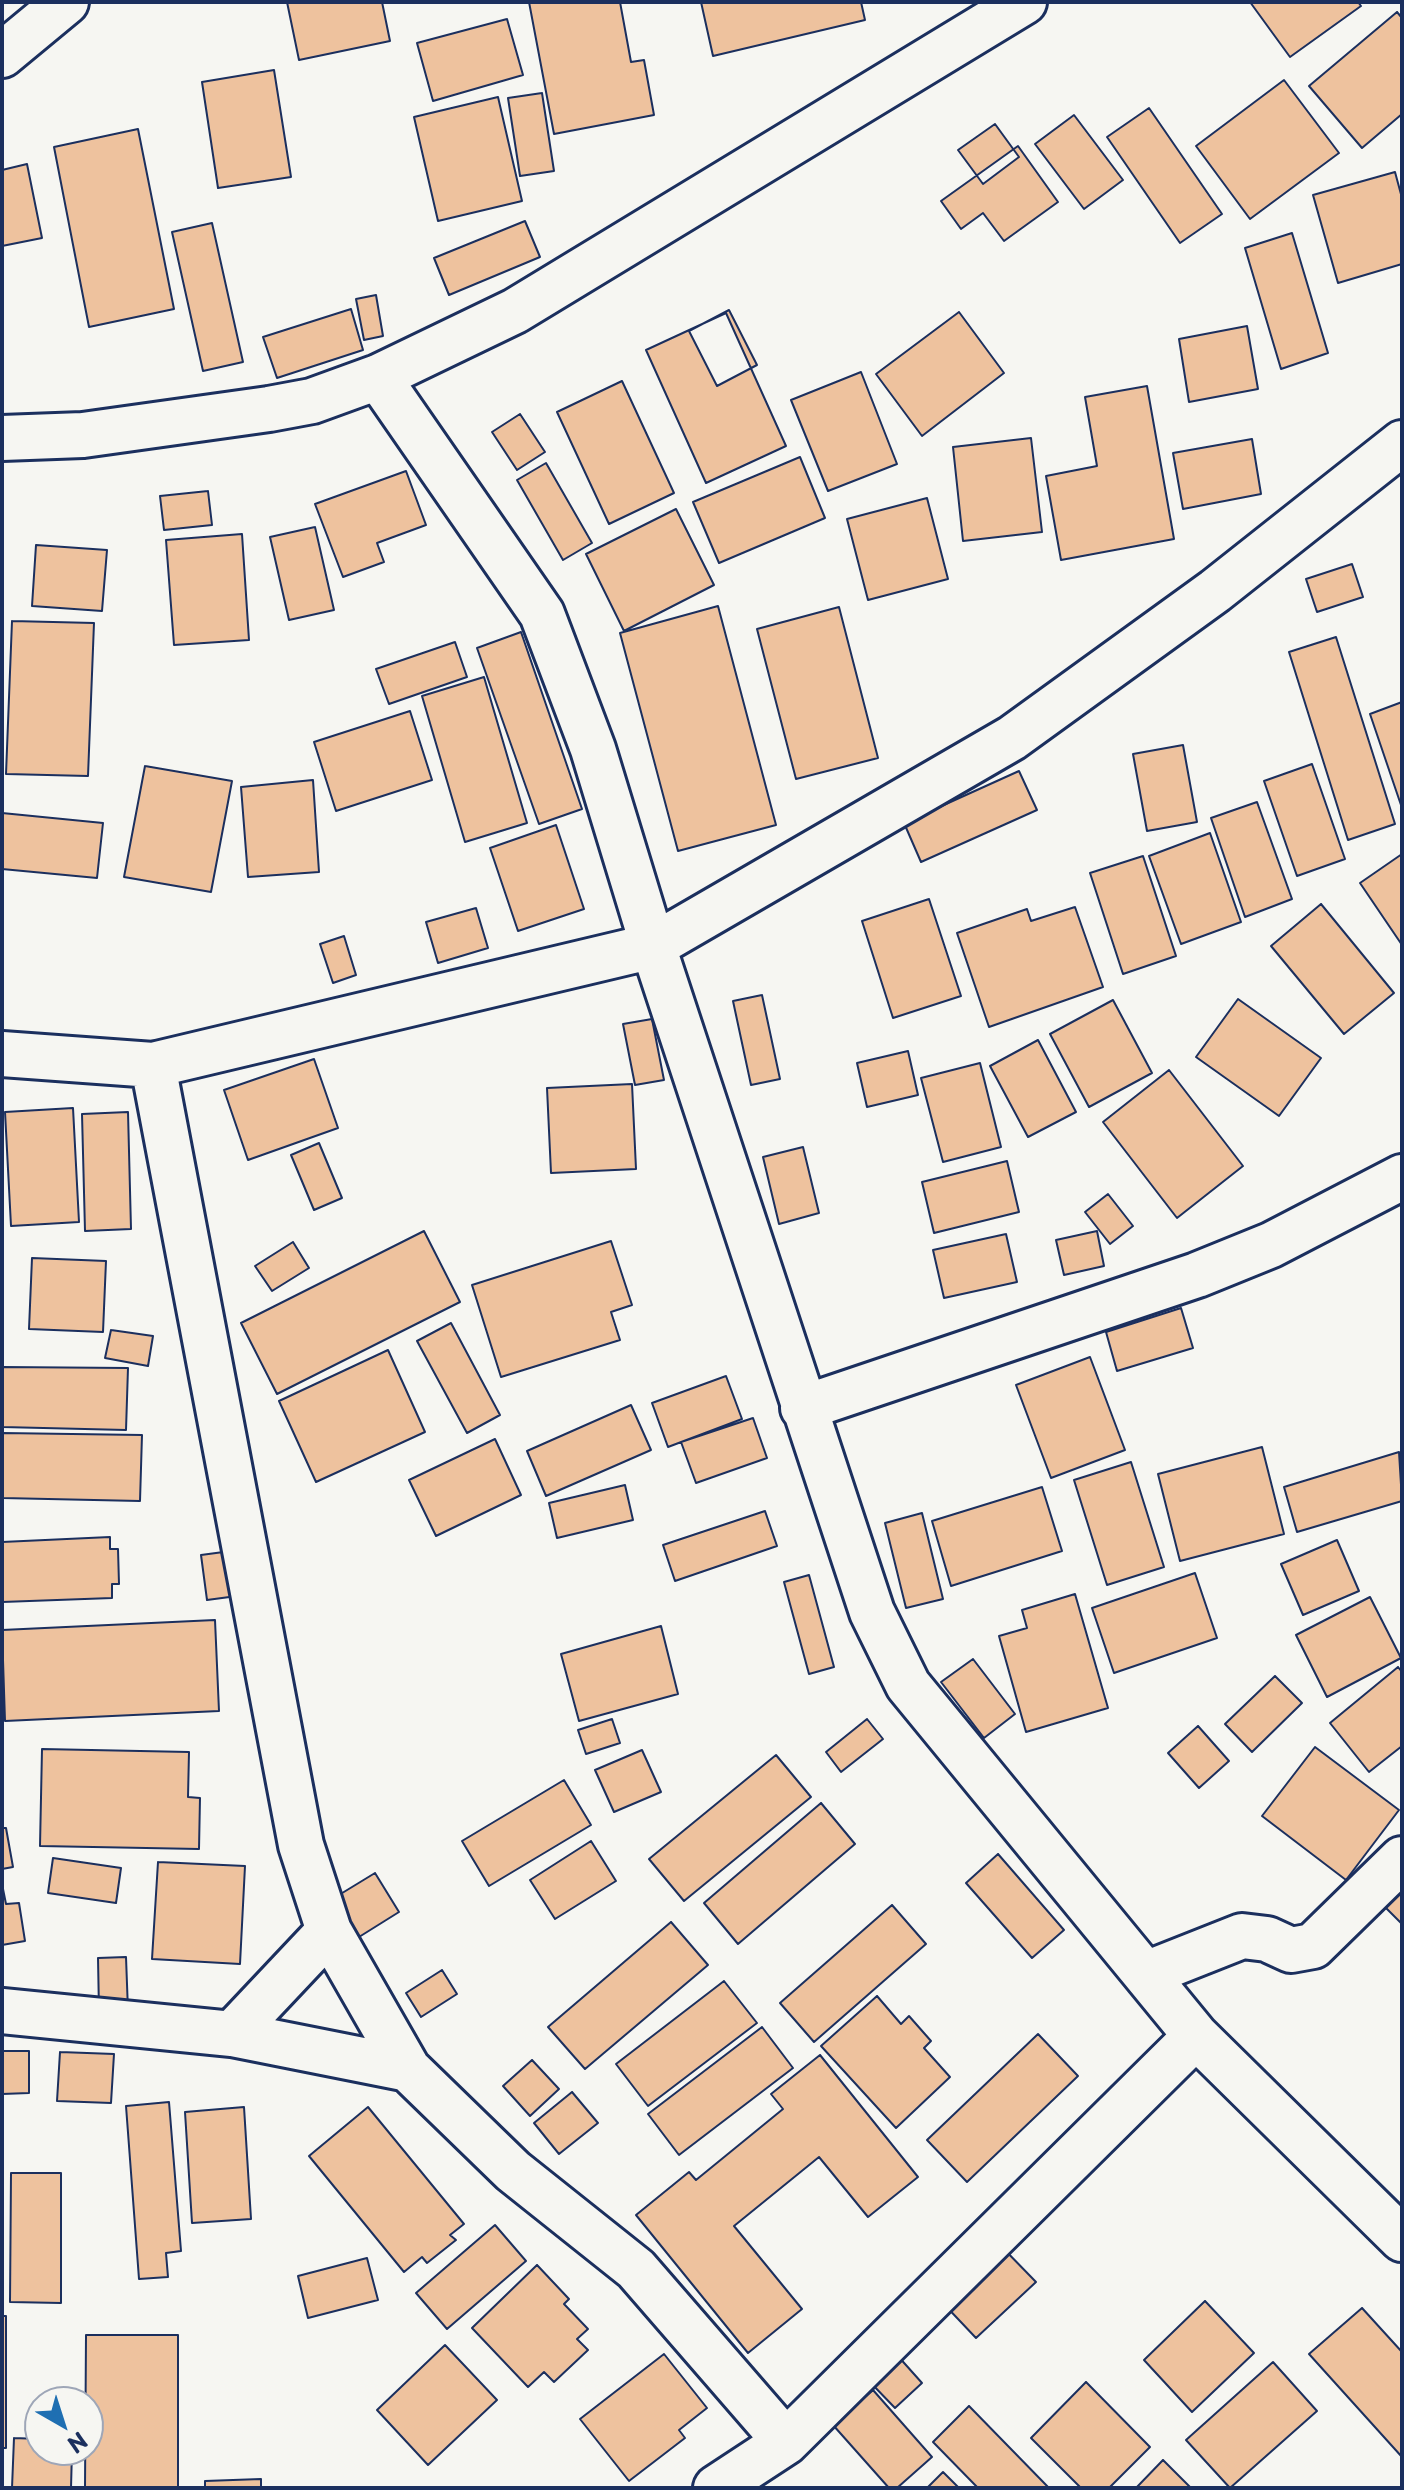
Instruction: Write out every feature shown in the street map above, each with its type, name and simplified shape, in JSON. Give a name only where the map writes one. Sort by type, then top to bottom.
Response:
[{"type":"street","points":[[2,55],[66,2]]},
{"type":"street","points":[[2,438],[83,435],[269,409],[312,401],[378,377],[515,311],[1024,2]]},
{"type":"street","points":[[378,377],[542,614],[593,749],[653,946],[872,1612],[908,1685],[1196,2036],[1402,2239]]},
{"type":"street","points":[[2,1054],[153,1065],[653,946],[1012,738],[1215,591],[1402,443]]},
{"type":"street","points":[[153,1065],[301,1845],[329,1931],[408,2069],[513,2171],[636,2269],[786,2442]]},
{"type":"street","points":[[803,1408],[1197,1275],[1271,1245],[1402,1177]]},
{"type":"street","points":[[1146,1974],[1242,1936],[1267,1939],[1291,1950],[1313,1946],[1402,1859]]},
{"type":"street","points":[[232,2034],[329,1931]]},
{"type":"street","points":[[2,2011],[232,2034],[408,2069]]},
{"type":"street","points":[[716,2488],[786,2442],[1196,2036]]},
{"type":"building","points":[[287,2],[382,2],[390,41],[299,60]]},
{"type":"building","points":[[529,2],[620,2],[631,62],[644,60],[654,115],[554,134]]},
{"type":"building","points":[[701,2],[861,2],[865,20],[713,56]]},
{"type":"building","points":[[1250,2],[1358,2],[1361,6],[1290,57]]},
{"type":"building","points":[[1397,12],[1402,18],[1402,114],[1362,148],[1309,86]]},
{"type":"building","points":[[507,19],[523,75],[433,101],[417,43]]},
{"type":"building","points":[[274,70],[291,177],[218,188],[202,82]]},
{"type":"building","points":[[1284,80],[1339,153],[1250,219],[1196,146]]},
{"type":"building","points":[[542,93],[554,171],[520,176],[508,98]]},
{"type":"building","points":[[498,97],[522,201],[438,221],[414,117]]},
{"type":"building","points":[[1149,108],[1222,214],[1180,243],[1107,137]]},
{"type":"building","points":[[1074,115],[1123,180],[1084,209],[1035,144]]},
{"type":"building","points":[[995,124],[1019,157],[983,184],[958,150]]},
{"type":"building","points":[[138,129],[174,309],[89,327],[54,147]]},
{"type":"building","points":[[1018,146],[1058,202],[1004,241],[983,213],[961,229],[941,201]]},
{"type":"building","points":[[27,164],[42,238],[2,246],[2,170]]},
{"type":"building","points":[[1395,172],[1402,198],[1402,264],[1338,283],[1313,195]]},
{"type":"building","points":[[525,221],[540,257],[449,295],[434,258]]},
{"type":"building","points":[[212,223],[243,362],[203,371],[172,232]]},
{"type":"building","points":[[1292,233],[1328,353],[1281,369],[1245,248]]},
{"type":"building","points":[[376,295],[383,336],[364,340],[356,299]]},
{"type":"building","points":[[351,309],[363,350],[277,378],[263,337]]},
{"type":"building","points":[[729,310],[757,365],[717,386],[689,331]]},
{"type":"building","points":[[959,312],[1004,373],[922,436],[876,374]]},
{"type":"building","points":[[726,313],[786,446],[706,483],[646,350]]},
{"type":"building","points":[[1247,326],[1258,389],[1189,402],[1179,339]]},
{"type":"building","points":[[861,372],[897,464],[828,491],[791,400]]},
{"type":"building","points":[[622,381],[674,493],[609,524],[557,412]]},
{"type":"building","points":[[1147,386],[1174,539],[1061,560],[1046,476],[1097,466],[1085,397]]},
{"type":"building","points":[[520,414],[545,452],[517,470],[492,432]]},
{"type":"building","points":[[1031,438],[1042,532],[963,541],[953,447]]},
{"type":"building","points":[[1252,439],[1261,494],[1183,509],[1173,453]]},
{"type":"building","points":[[800,457],[825,518],[719,563],[693,502]]},
{"type":"building","points":[[546,463],[592,543],[563,560],[517,480]]},
{"type":"building","points":[[406,471],[426,525],[377,543],[384,562],[343,577],[315,504]]},
{"type":"building","points":[[208,491],[212,525],[164,530],[160,496]]},
{"type":"building","points":[[927,498],[948,579],[868,600],[847,519]]},
{"type":"building","points":[[676,509],[714,585],[624,631],[586,554]]},
{"type":"building","points":[[315,527],[334,610],[289,620],[270,537]]},
{"type":"building","points":[[242,534],[249,640],[174,645],[166,540]]},
{"type":"building","points":[[36,545],[107,550],[102,611],[32,606]]},
{"type":"building","points":[[1352,564],[1363,597],[1317,612],[1306,579]]},
{"type":"building","points":[[718,606],[776,825],[678,851],[620,633]]},
{"type":"building","points":[[839,607],[878,758],[796,779],[757,629]]},
{"type":"building","points":[[12,621],[94,623],[88,776],[6,774]]},
{"type":"building","points":[[521,632],[582,809],[539,824],[477,648]]},
{"type":"building","points":[[1336,637],[1395,824],[1348,840],[1289,652]]},
{"type":"building","points":[[455,642],[467,677],[389,704],[376,669]]},
{"type":"building","points":[[484,677],[527,823],[465,842],[422,696]]},
{"type":"building","points":[[1402,702],[1402,808],[1370,714]]},
{"type":"building","points":[[410,711],[432,780],[336,811],[314,742]]},
{"type":"building","points":[[1183,745],[1197,822],[1147,831],[1133,754]]},
{"type":"building","points":[[1312,764],[1345,859],[1297,876],[1264,781]]},
{"type":"building","points":[[145,766],[232,781],[211,892],[124,877]]},
{"type":"building","points":[[1019,771],[1037,810],[921,862],[904,823]]},
{"type":"building","points":[[313,780],[319,872],[248,877],[241,787]]},
{"type":"building","points":[[1257,802],[1292,899],[1245,917],[1211,818]]},
{"type":"building","points":[[2,813],[103,823],[97,878],[2,869]]},
{"type":"building","points":[[556,825],[584,909],[518,931],[490,848]]},
{"type":"building","points":[[1210,833],[1241,922],[1181,944],[1149,856]]},
{"type":"building","points":[[1402,854],[1402,945],[1360,883]]},
{"type":"building","points":[[1143,856],[1176,956],[1123,974],[1090,873]]},
{"type":"building","points":[[929,899],[961,996],[893,1018],[862,921]]},
{"type":"building","points":[[1321,904],[1394,993],[1344,1034],[1271,946]]},
{"type":"building","points":[[1075,907],[1103,987],[989,1027],[957,933],[1027,909],[1031,921]]},
{"type":"building","points":[[476,908],[488,948],[438,963],[426,922]]},
{"type":"building","points":[[344,936],[356,975],[333,983],[320,944]]},
{"type":"building","points":[[762,995],[780,1079],[751,1085],[733,1001]]},
{"type":"building","points":[[1238,999],[1321,1058],[1279,1116],[1196,1057]]},
{"type":"building","points":[[1113,1000],[1152,1073],[1089,1107],[1050,1034]]},
{"type":"building","points":[[652,1019],[664,1080],[635,1085],[623,1024]]},
{"type":"building","points":[[1038,1040],[1076,1112],[1028,1137],[990,1066]]},
{"type":"building","points":[[908,1051],[918,1095],[867,1107],[857,1063]]},
{"type":"building","points":[[314,1059],[338,1128],[248,1160],[224,1090]]},
{"type":"building","points":[[980,1063],[1001,1147],[943,1162],[921,1078]]},
{"type":"building","points":[[1169,1070],[1243,1166],[1177,1218],[1103,1122]]},
{"type":"building","points":[[632,1084],[636,1169],[551,1173],[547,1088]]},
{"type":"building","points":[[73,1108],[79,1222],[11,1226],[5,1112]]},
{"type":"building","points":[[128,1112],[131,1229],[85,1231],[82,1114]]},
{"type":"building","points":[[319,1143],[342,1198],[314,1210],[291,1155]]},
{"type":"building","points":[[803,1147],[819,1213],[779,1224],[763,1157]]},
{"type":"building","points":[[1007,1161],[1019,1212],[934,1233],[922,1182]]},
{"type":"building","points":[[1108,1194],[1133,1226],[1110,1244],[1085,1212]]},
{"type":"building","points":[[424,1231],[460,1302],[277,1394],[241,1323]]},
{"type":"building","points":[[1097,1231],[1104,1266],[1064,1275],[1056,1240]]},
{"type":"building","points":[[1006,1234],[1017,1282],[944,1298],[933,1250]]},
{"type":"building","points":[[611,1241],[632,1305],[611,1312],[620,1340],[501,1377],[472,1285]]},
{"type":"building","points":[[293,1242],[309,1268],[272,1291],[255,1266]]},
{"type":"building","points":[[32,1258],[106,1261],[103,1332],[29,1329]]},
{"type":"building","points":[[1181,1308],[1193,1348],[1117,1371],[1106,1332]]},
{"type":"building","points":[[451,1323],[500,1415],[467,1433],[417,1341]]},
{"type":"building","points":[[111,1330],[153,1336],[148,1366],[105,1358]]},
{"type":"building","points":[[388,1350],[425,1432],[316,1482],[279,1401]]},
{"type":"building","points":[[1090,1357],[1125,1450],[1051,1478],[1016,1385]]},
{"type":"building","points":[[2,1367],[128,1368],[126,1430],[2,1427]]},
{"type":"building","points":[[726,1376],[742,1419],[668,1447],[652,1403]]},
{"type":"building","points":[[631,1405],[651,1450],[546,1496],[527,1451]]},
{"type":"building","points":[[753,1418],[767,1458],[696,1483],[681,1442]]},
{"type":"building","points":[[2,1433],[142,1435],[140,1501],[2,1498]]},
{"type":"building","points":[[495,1439],[521,1495],[436,1536],[409,1480]]},
{"type":"building","points":[[1262,1447],[1284,1534],[1180,1561],[1158,1474]]},
{"type":"building","points":[[1399,1452],[1402,1501],[1297,1532],[1284,1487]]},
{"type":"building","points":[[1131,1462],[1164,1567],[1107,1585],[1074,1480]]},
{"type":"building","points":[[625,1485],[633,1520],[557,1538],[549,1503]]},
{"type":"building","points":[[1042,1487],[1062,1551],[951,1586],[932,1521]]},
{"type":"building","points":[[765,1511],[777,1546],[675,1581],[663,1545]]},
{"type":"building","points":[[922,1513],[943,1599],[906,1608],[885,1523]]},
{"type":"building","points":[[110,1537],[110,1549],[118,1549],[119,1584],[112,1584],[112,1598],[2,1602],[2,1542]]},
{"type":"building","points":[[1337,1540],[1359,1591],[1303,1615],[1281,1564]]},
{"type":"building","points":[[231,1551],[237,1596],[207,1600],[201,1555]]},
{"type":"building","points":[[1195,1573],[1217,1638],[1114,1673],[1092,1608]]},
{"type":"building","points":[[809,1575],[834,1667],[809,1674],[784,1582]]},
{"type":"building","points":[[1075,1594],[1108,1708],[1026,1732],[999,1636],[1027,1628],[1022,1610]]},
{"type":"building","points":[[1370,1597],[1401,1658],[1327,1697],[1296,1635]]},
{"type":"building","points":[[215,1620],[219,1711],[5,1721],[2,1630]]},
{"type":"building","points":[[661,1626],[678,1694],[579,1721],[561,1654]]},
{"type":"building","points":[[973,1659],[1015,1714],[984,1738],[941,1682]]},
{"type":"building","points":[[1398,1667],[1402,1672],[1402,1746],[1369,1772],[1330,1723]]},
{"type":"building","points":[[1275,1676],[1302,1703],[1252,1752],[1225,1724]]},
{"type":"building","points":[[612,1719],[620,1743],[586,1754],[578,1730]]},
{"type":"building","points":[[867,1719],[883,1739],[841,1772],[826,1752]]},
{"type":"building","points":[[1198,1726],[1229,1761],[1199,1788],[1168,1753]]},
{"type":"building","points":[[1315,1747],[1399,1810],[1346,1880],[1262,1816]]},
{"type":"building","points":[[42,1749],[189,1752],[188,1797],[200,1798],[199,1849],[40,1846]]},
{"type":"building","points":[[642,1750],[661,1792],[614,1812],[595,1770]]},
{"type":"building","points":[[776,1755],[811,1797],[684,1901],[649,1859]]},
{"type":"building","points":[[564,1780],[591,1825],[489,1886],[462,1841]]},
{"type":"building","points":[[821,1803],[855,1844],[738,1944],[704,1903]]},
{"type":"building","points":[[2,1828],[6,1828],[13,1867],[2,1869]]},
{"type":"building","points":[[591,1841],[616,1881],[555,1919],[530,1880]]},
{"type":"building","points":[[998,1854],[1064,1930],[1032,1958],[966,1883]]},
{"type":"building","points":[[53,1858],[121,1868],[116,1903],[48,1893]]},
{"type":"building","points":[[158,1862],[245,1866],[240,1964],[152,1959]]},
{"type":"building","points":[[1402,1872],[1402,1924],[1376,1898]]},
{"type":"building","points":[[375,1873],[399,1912],[359,1937],[334,1898]]},
{"type":"building","points":[[2,1884],[6,1904],[19,1903],[25,1941],[2,1945]]},
{"type":"building","points":[[892,1905],[926,1944],[814,2042],[780,2003]]},
{"type":"building","points":[[671,1922],[708,1965],[585,2069],[548,2027]]},
{"type":"building","points":[[126,1957],[128,2011],[99,2012],[98,1958]]},
{"type":"building","points":[[442,1970],[457,1994],[421,2017],[406,1993]]},
{"type":"building","points":[[724,1981],[757,2023],[648,2106],[616,2064]]},
{"type":"building","points":[[877,1996],[901,2024],[909,2016],[931,2041],[924,2048],[950,2077],[896,2128],[821,2046]]},
{"type":"building","points":[[762,2027],[793,2068],[679,2155],[648,2114]]},
{"type":"building","points":[[1038,2034],[1078,2076],[967,2182],[927,2140]]},
{"type":"building","points":[[2,2051],[29,2051],[29,2093],[2,2094]]},
{"type":"building","points":[[60,2052],[114,2054],[111,2103],[57,2101]]},
{"type":"building","points":[[820,2055],[918,2177],[868,2217],[819,2157],[734,2226],[802,2309],[748,2353],[636,2215],[689,2172],[696,2180],[783,2109],[771,2094]]},
{"type":"building","points":[[532,2060],[559,2089],[530,2116],[503,2086]]},
{"type":"building","points":[[572,2092],[598,2123],[559,2154],[534,2123]]},
{"type":"building","points":[[169,2102],[181,2251],[166,2253],[168,2277],[139,2279],[126,2106]]},
{"type":"building","points":[[244,2107],[251,2219],[192,2223],[185,2112]]},
{"type":"building","points":[[368,2107],[464,2224],[450,2235],[456,2240],[427,2263],[422,2257],[404,2272],[309,2156]]},
{"type":"building","points":[[11,2173],[61,2173],[61,2303],[10,2302]]},
{"type":"building","points":[[495,2225],[526,2261],[447,2329],[416,2293]]},
{"type":"building","points":[[1000,2245],[1036,2282],[976,2338],[941,2301]]},
{"type":"building","points":[[367,2258],[378,2300],[308,2318],[298,2276]]},
{"type":"building","points":[[537,2265],[569,2299],[564,2304],[588,2329],[577,2339],[588,2350],[554,2382],[544,2372],[528,2387],[472,2328]]},
{"type":"building","points":[[1205,2301],[1254,2353],[1192,2412],[1144,2360]]},
{"type":"building","points":[[1362,2308],[1402,2352],[1402,2457],[1309,2354]]},
{"type":"building","points":[[2,2316],[6,2316],[6,2448],[2,2448]]},
{"type":"building","points":[[86,2335],[178,2335],[178,2488],[85,2488],[85,2466],[104,2466],[104,2386],[86,2386]]},
{"type":"building","points":[[445,2345],[497,2400],[428,2465],[377,2410]]},
{"type":"building","points":[[664,2354],[707,2408],[679,2430],[685,2438],[629,2481],[580,2419]]},
{"type":"building","points":[[897,2355],[922,2383],[895,2408],[869,2381]]},
{"type":"building","points":[[1273,2362],[1317,2411],[1230,2488],[1186,2440]]},
{"type":"building","points":[[1086,2382],[1150,2447],[1109,2488],[1081,2488],[1031,2438]]},
{"type":"building","points":[[873,2390],[932,2457],[897,2488],[889,2488],[833,2425]]},
{"type":"building","points":[[969,2406],[1049,2488],[978,2488],[933,2442]]},
{"type":"building","points":[[14,2438],[24,2438],[24,2466],[72,2466],[71,2488],[12,2488]]},
{"type":"building","points":[[1163,2460],[1191,2488],[1136,2488]]},
{"type":"building","points":[[943,2472],[959,2488],[927,2488]]},
{"type":"building","points":[[261,2479],[261,2488],[205,2488],[205,2481]]}]
